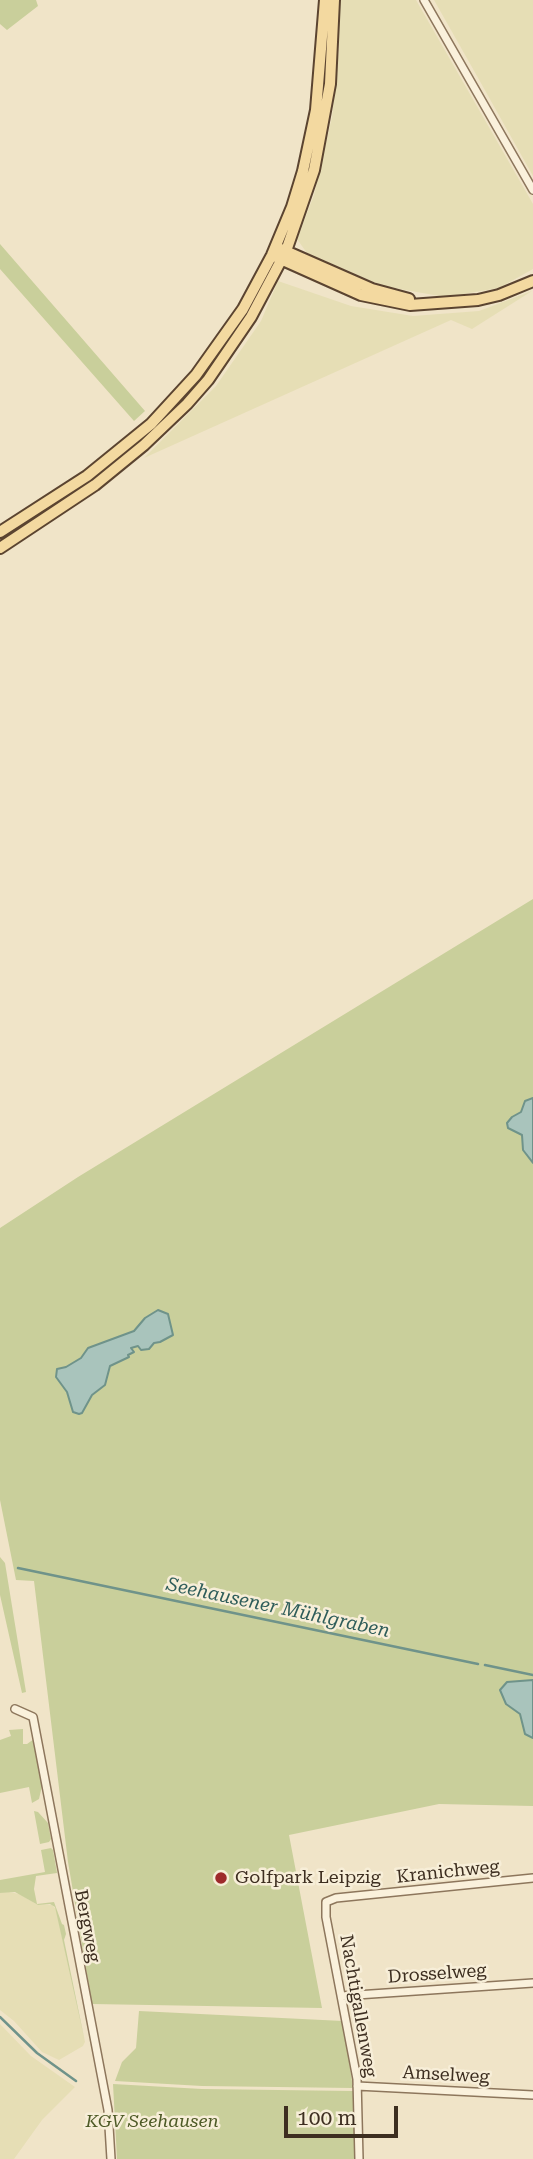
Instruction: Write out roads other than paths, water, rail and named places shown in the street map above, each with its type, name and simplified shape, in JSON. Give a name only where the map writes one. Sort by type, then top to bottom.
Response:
[{"type":"main road","points":[[0,533],[87,476],[166,409],[221,343],[279,253],[314,123],[325,0]]},
{"type":"main road","points":[[0,548],[133,463],[222,361],[251,317],[310,182],[324,128],[334,49],[334,0]]},
{"type":"main road","points":[[279,253],[372,289],[426,304],[478,300],[499,295],[533,281]]},
{"type":"street","points":[[424,0],[533,190]]},
{"type":"street","name":"Bergweg","points":[[15,1709],[33,1717],[108,2110],[111,2159]]},
{"type":"street","name":"Kranichweg","points":[[326,1902],[336,1898],[533,1878]]},
{"type":"street","name":"Nachtigallenweg","points":[[326,1902],[326,1917],[357,2086],[359,2159]]},
{"type":"street","name":"Drosselweg","points":[[342,1996],[533,1983]]},
{"type":"street","name":"Amselweg","points":[[357,2086],[533,2095]]},
{"type":"water","points":[[533,1098],[533,1163],[523,1150],[522,1135],[508,1128],[507,1123],[521,1112],[525,1101]]},
{"type":"water","points":[[158,1310],[168,1314],[173,1335],[154,1343],[149,1349],[141,1350],[138,1346],[131,1348],[134,1352],[128,1355],[129,1357],[110,1366],[105,1385],[92,1395],[82,1413],[73,1412],[67,1392],[56,1377],[57,1369],[81,1358],[88,1348],[134,1331],[145,1318]]},
{"type":"water","points":[[533,1680],[533,1738],[525,1734],[520,1714],[506,1704],[500,1690],[507,1682]]},
{"type":"waterway","name":"Seehausener Mühlgraben","points":[[18,1568],[478,1664]]},
{"type":"waterway","name":"Seehausener Mühlgraben","points":[[485,1665],[533,1675]]},
{"type":"waterway","points":[[0,2017],[37,2053],[76,2081]]},
{"type":"place","name":"Golfpark Leipzig","points":[[221,1878]]},
{"type":"park label","name":"KGV Seehausen","points":[[152,2122]]}]
